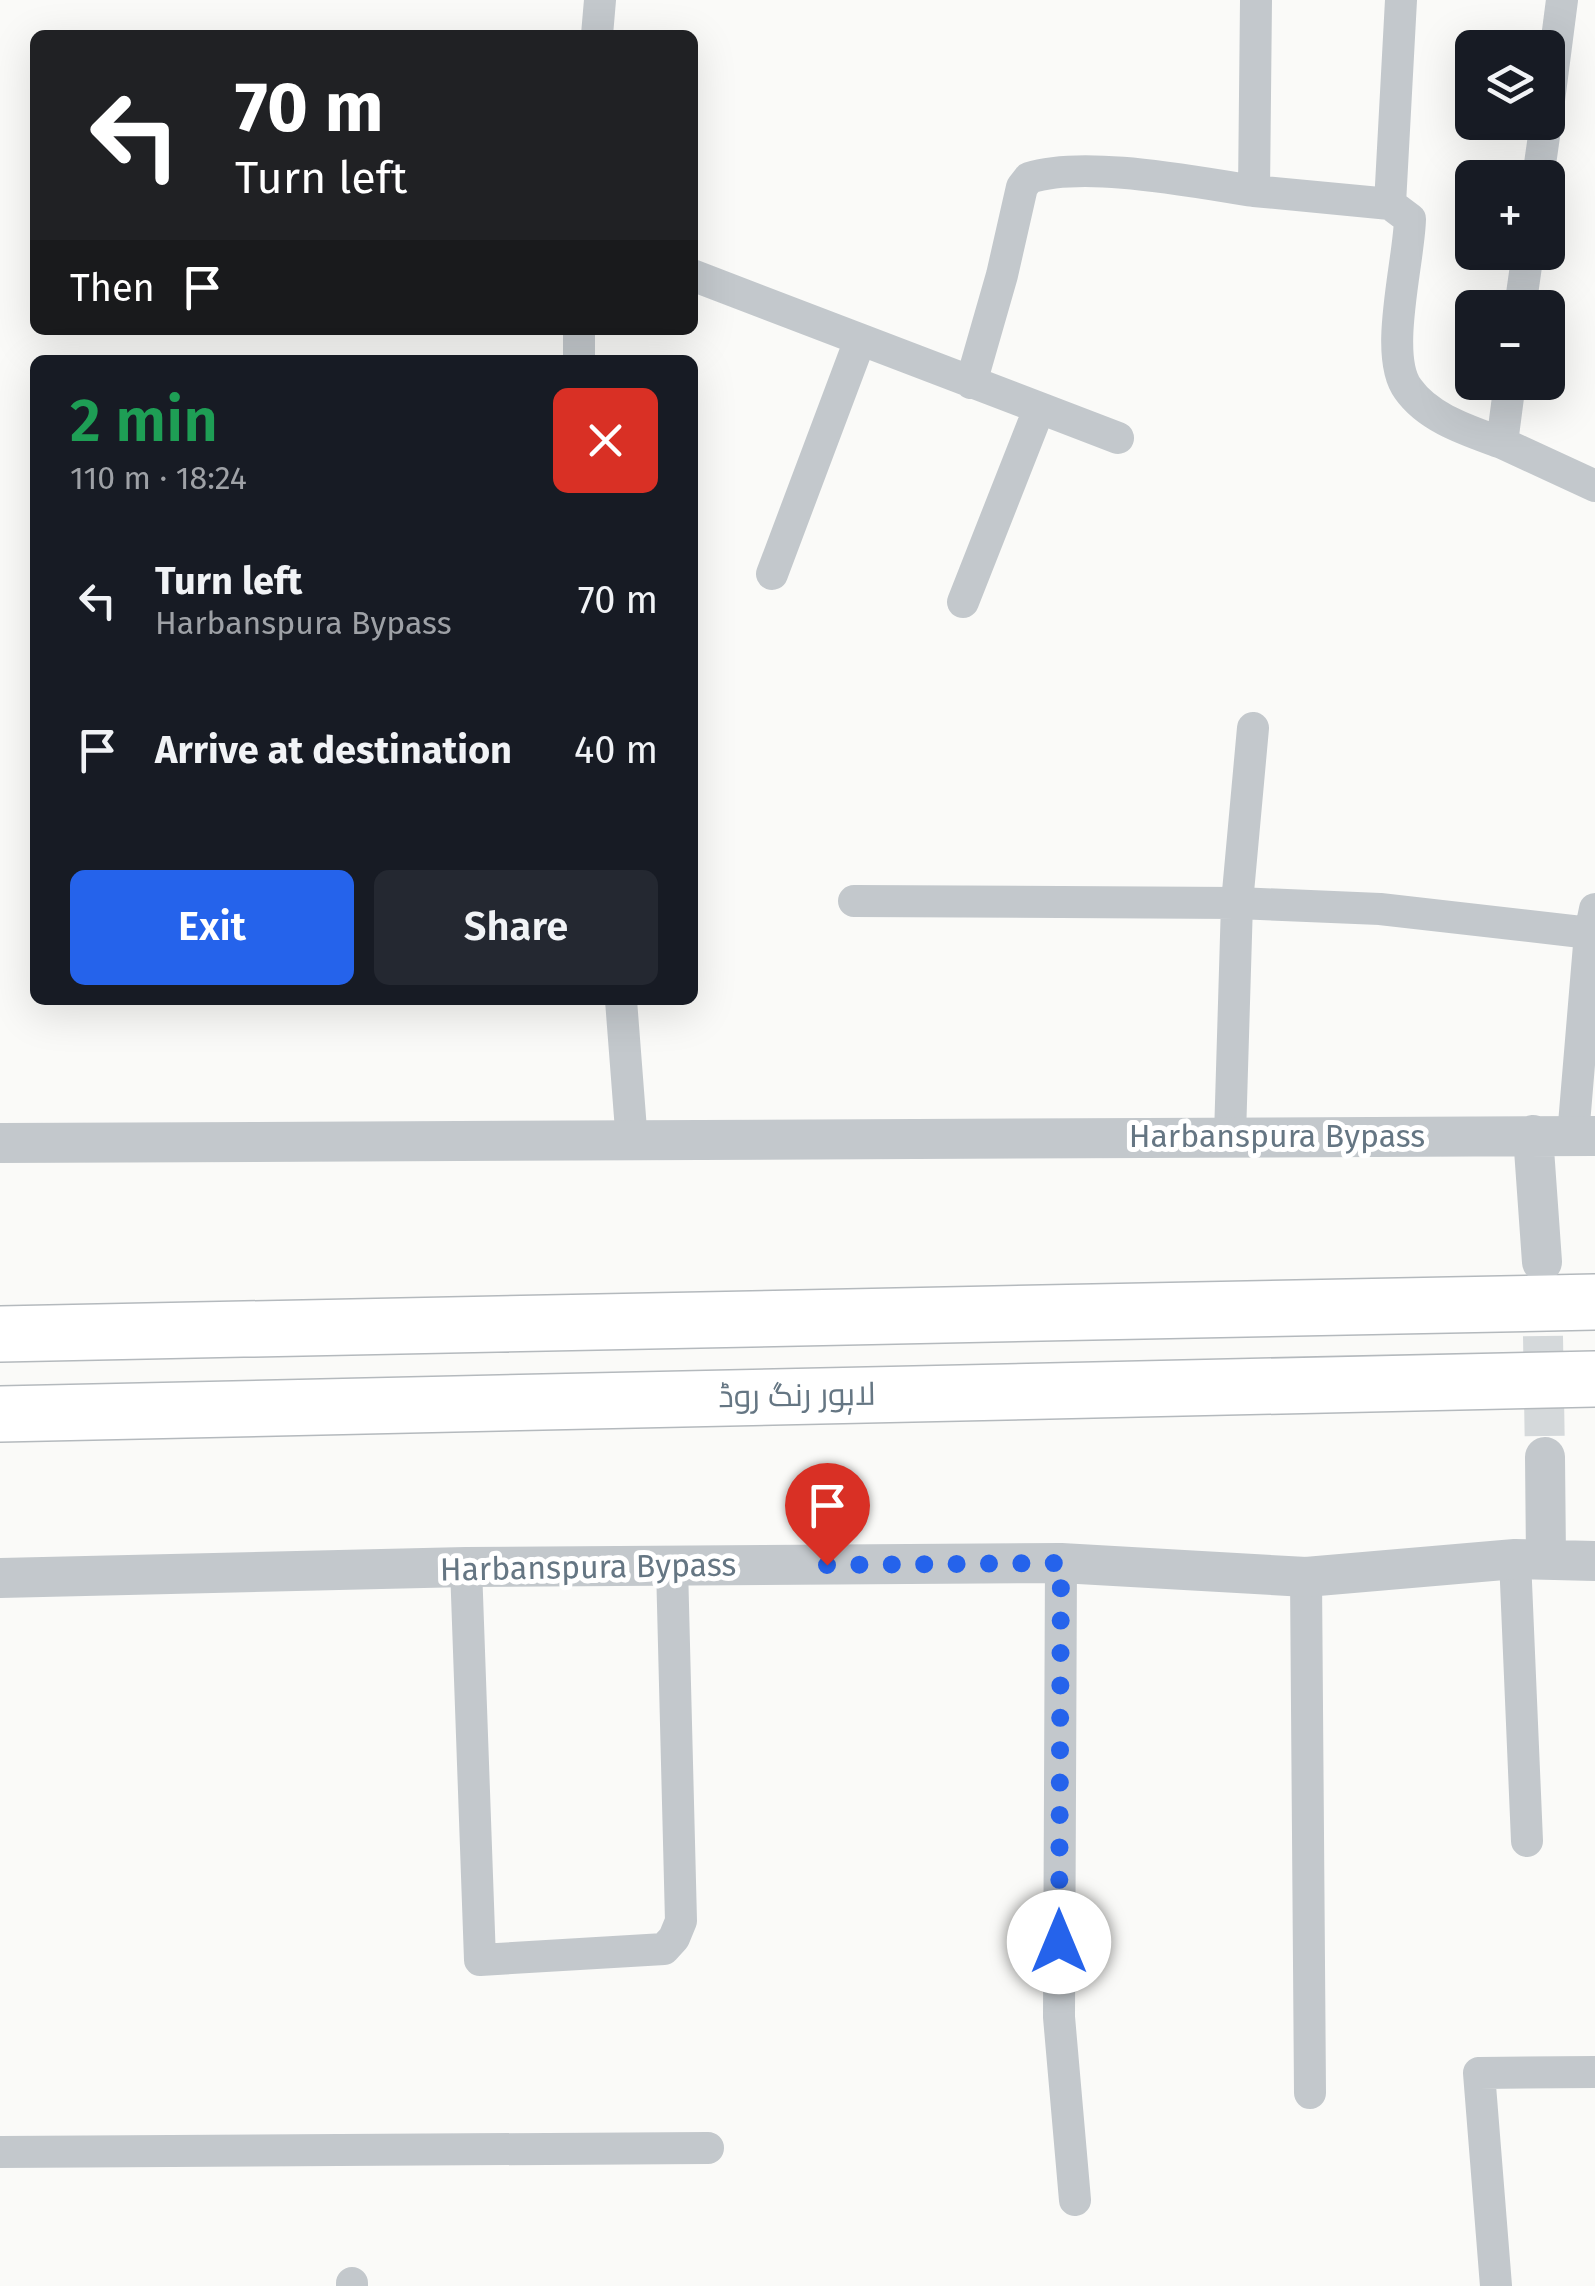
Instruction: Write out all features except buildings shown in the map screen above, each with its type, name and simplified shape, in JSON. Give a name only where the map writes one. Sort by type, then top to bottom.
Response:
[{"type":"highway","points":[[0,1334],[1595,1302]]},
{"type":"highway","name":"لاہور رنگ روڈ","points":[[0,1414],[1595,1379]]},
{"type":"street","points":[[597,30],[600,0]]},
{"type":"street","points":[[1254,190],[1256,0]]},
{"type":"street","points":[[1390,204],[1402,0]]},
{"type":"street","points":[[1558,30],[1562,0]]},
{"type":"street","points":[[971,384],[1022,188],[1029,178],[1092,172],[1145,174],[1390,204],[1410,220],[1396,349],[1407,388],[1434,412],[1595,486]]},
{"type":"street","points":[[698,277],[1118,438]]},
{"type":"street","points":[[772,574],[860,340]]},
{"type":"street","points":[[1502,443],[1508,400]]},
{"type":"street","points":[[963,602],[1039,409]]},
{"type":"street","points":[[1230,1136],[1237,902],[1253,728]]},
{"type":"street","points":[[854,901],[1237,902],[1592,921],[1567,1136],[1542,1262]]},
{"type":"street","points":[[621,1005],[632,1143]]},
{"type":"street","name":"Harbanspura Bypass","points":[[0,1144],[1567,1136]]},
{"type":"street","points":[[1528,1841],[1530,1559],[1545,1457]]},
{"type":"street","name":"Harbanspura Bypass","points":[[0,1578],[466,1568],[1061,1563],[1306,1578],[1530,1559],[1595,1561]]},
{"type":"street","points":[[1061,1563],[1059,2017],[1075,2200]]},
{"type":"street","points":[[466,1568],[480,1960],[664,1949],[674,1938],[680,1921],[672,1566]]},
{"type":"street","points":[[1306,1578],[1310,2093]]},
{"type":"street","points":[[1496,2286],[1478,2073],[1595,2072]]},
{"type":"street","points":[[0,2152],[708,2148]]},
{"type":"tunnel","points":[[1542,1276],[1545,1457]]},
{"type":"route","points":[[827,1565],[1061,1563],[1059,1942]]}]
